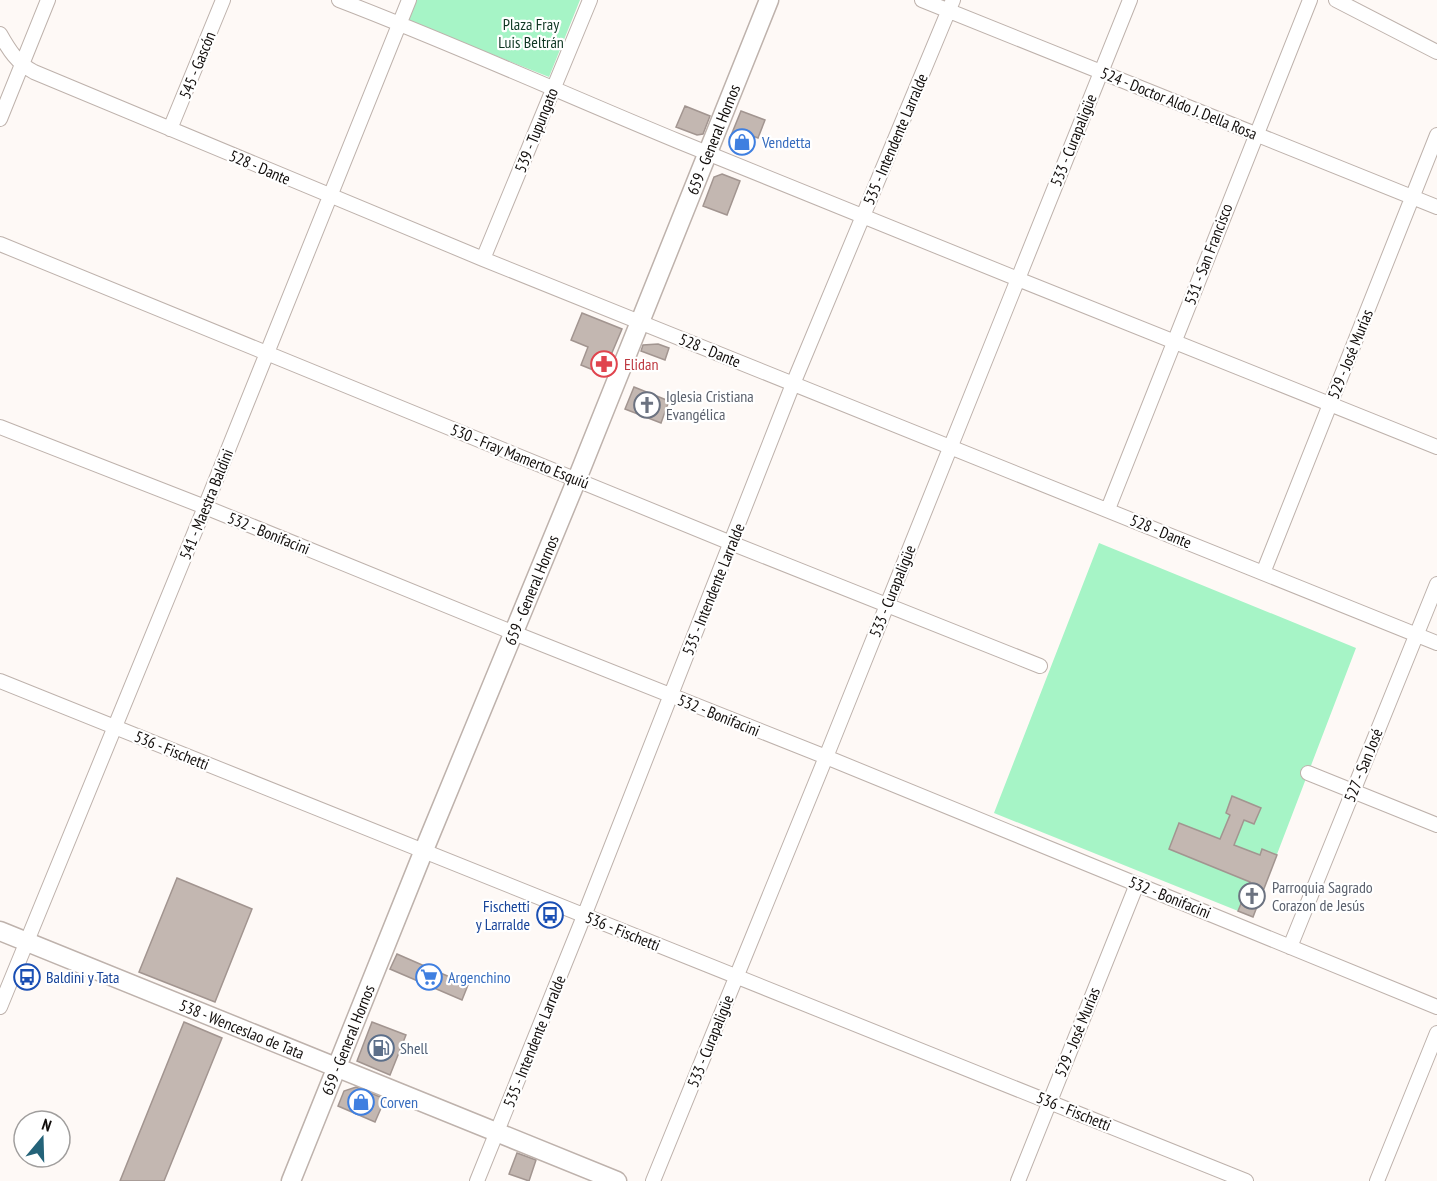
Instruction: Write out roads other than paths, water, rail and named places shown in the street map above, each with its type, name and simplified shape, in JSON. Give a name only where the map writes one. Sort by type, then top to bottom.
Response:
[{"type":"street","points":[[0,119],[48,0]]},
{"type":"street","name":"545 - Gascón","points":[[170,129],[223,0]]},
{"type":"street","points":[[339,0],[708,153],[1437,447]]},
{"type":"street","name":"541 - Maestra Baldini","points":[[0,1007],[409,0]]},
{"type":"street","name":"539 - Tupungato","points":[[483,259],[590,0]]},
{"type":"street","name":"659 - General Hornos","points":[[291,1181],[769,0]]},
{"type":"street","name":"524 - Doctor Aldo J. Della Rosa","points":[[922,0],[951,5],[1100,71],[1437,207]]},
{"type":"street","name":"533 - Curapaligüe","points":[[653,1181],[1130,0]]},
{"type":"street","name":"531 - San Francisco","points":[[1108,509],[1310,0]]},
{"type":"street","points":[[1336,0],[1437,52]]},
{"type":"street","name":"535 - Intendente Larralde","points":[[477,1181],[793,384],[951,5]]},
{"type":"street","name":"528 - Dante","points":[[0,34],[22,65],[170,129],[483,259],[1437,643]]},
{"type":"street","name":"529 - José Murías","points":[[1263,573],[1437,135]]},
{"type":"street","name":"530 - Fray Mamerto Esquiú","points":[[0,244],[731,543],[1040,666]]},
{"type":"street","name":"532 - Bonifacini","points":[[0,427],[826,757],[1437,1007]]},
{"type":"street","name":"527 - San José","points":[[1290,946],[1437,584]]},
{"type":"street","name":"536 - Fischetti","points":[[0,681],[1246,1181]]},
{"type":"street","points":[[1308,773],[1437,825]]},
{"type":"street","name":"529 - José Murías","points":[[1018,1181],[1137,884]]},
{"type":"street","name":"538 - Wenceslao de Tata","points":[[0,932],[617,1181]]},
{"type":"street","points":[[1377,1181],[1437,1033]]},
{"type":"place","name":"Vendetta","points":[[742,142]]},
{"type":"place","name":"Elidan","points":[[604,364]]},
{"type":"place","name":"Iglesia Cristiana Evangélica","points":[[647,405]]},
{"type":"place","name":"Parroquia Sagrado Corazon de Jesús","points":[[1252,896]]},
{"type":"place","name":"Fischetti y Larralde","points":[[550,915]]},
{"type":"place","name":"Baldini y Tata","points":[[27,977]]},
{"type":"place","name":"Argenchino","points":[[429,977]]},
{"type":"place","name":"Shell","points":[[381,1048]]},
{"type":"place","name":"Corven","points":[[361,1102]]},
{"type":"park label","name":"Plaza Fray Luis Beltrán","points":[[531,33]]}]
